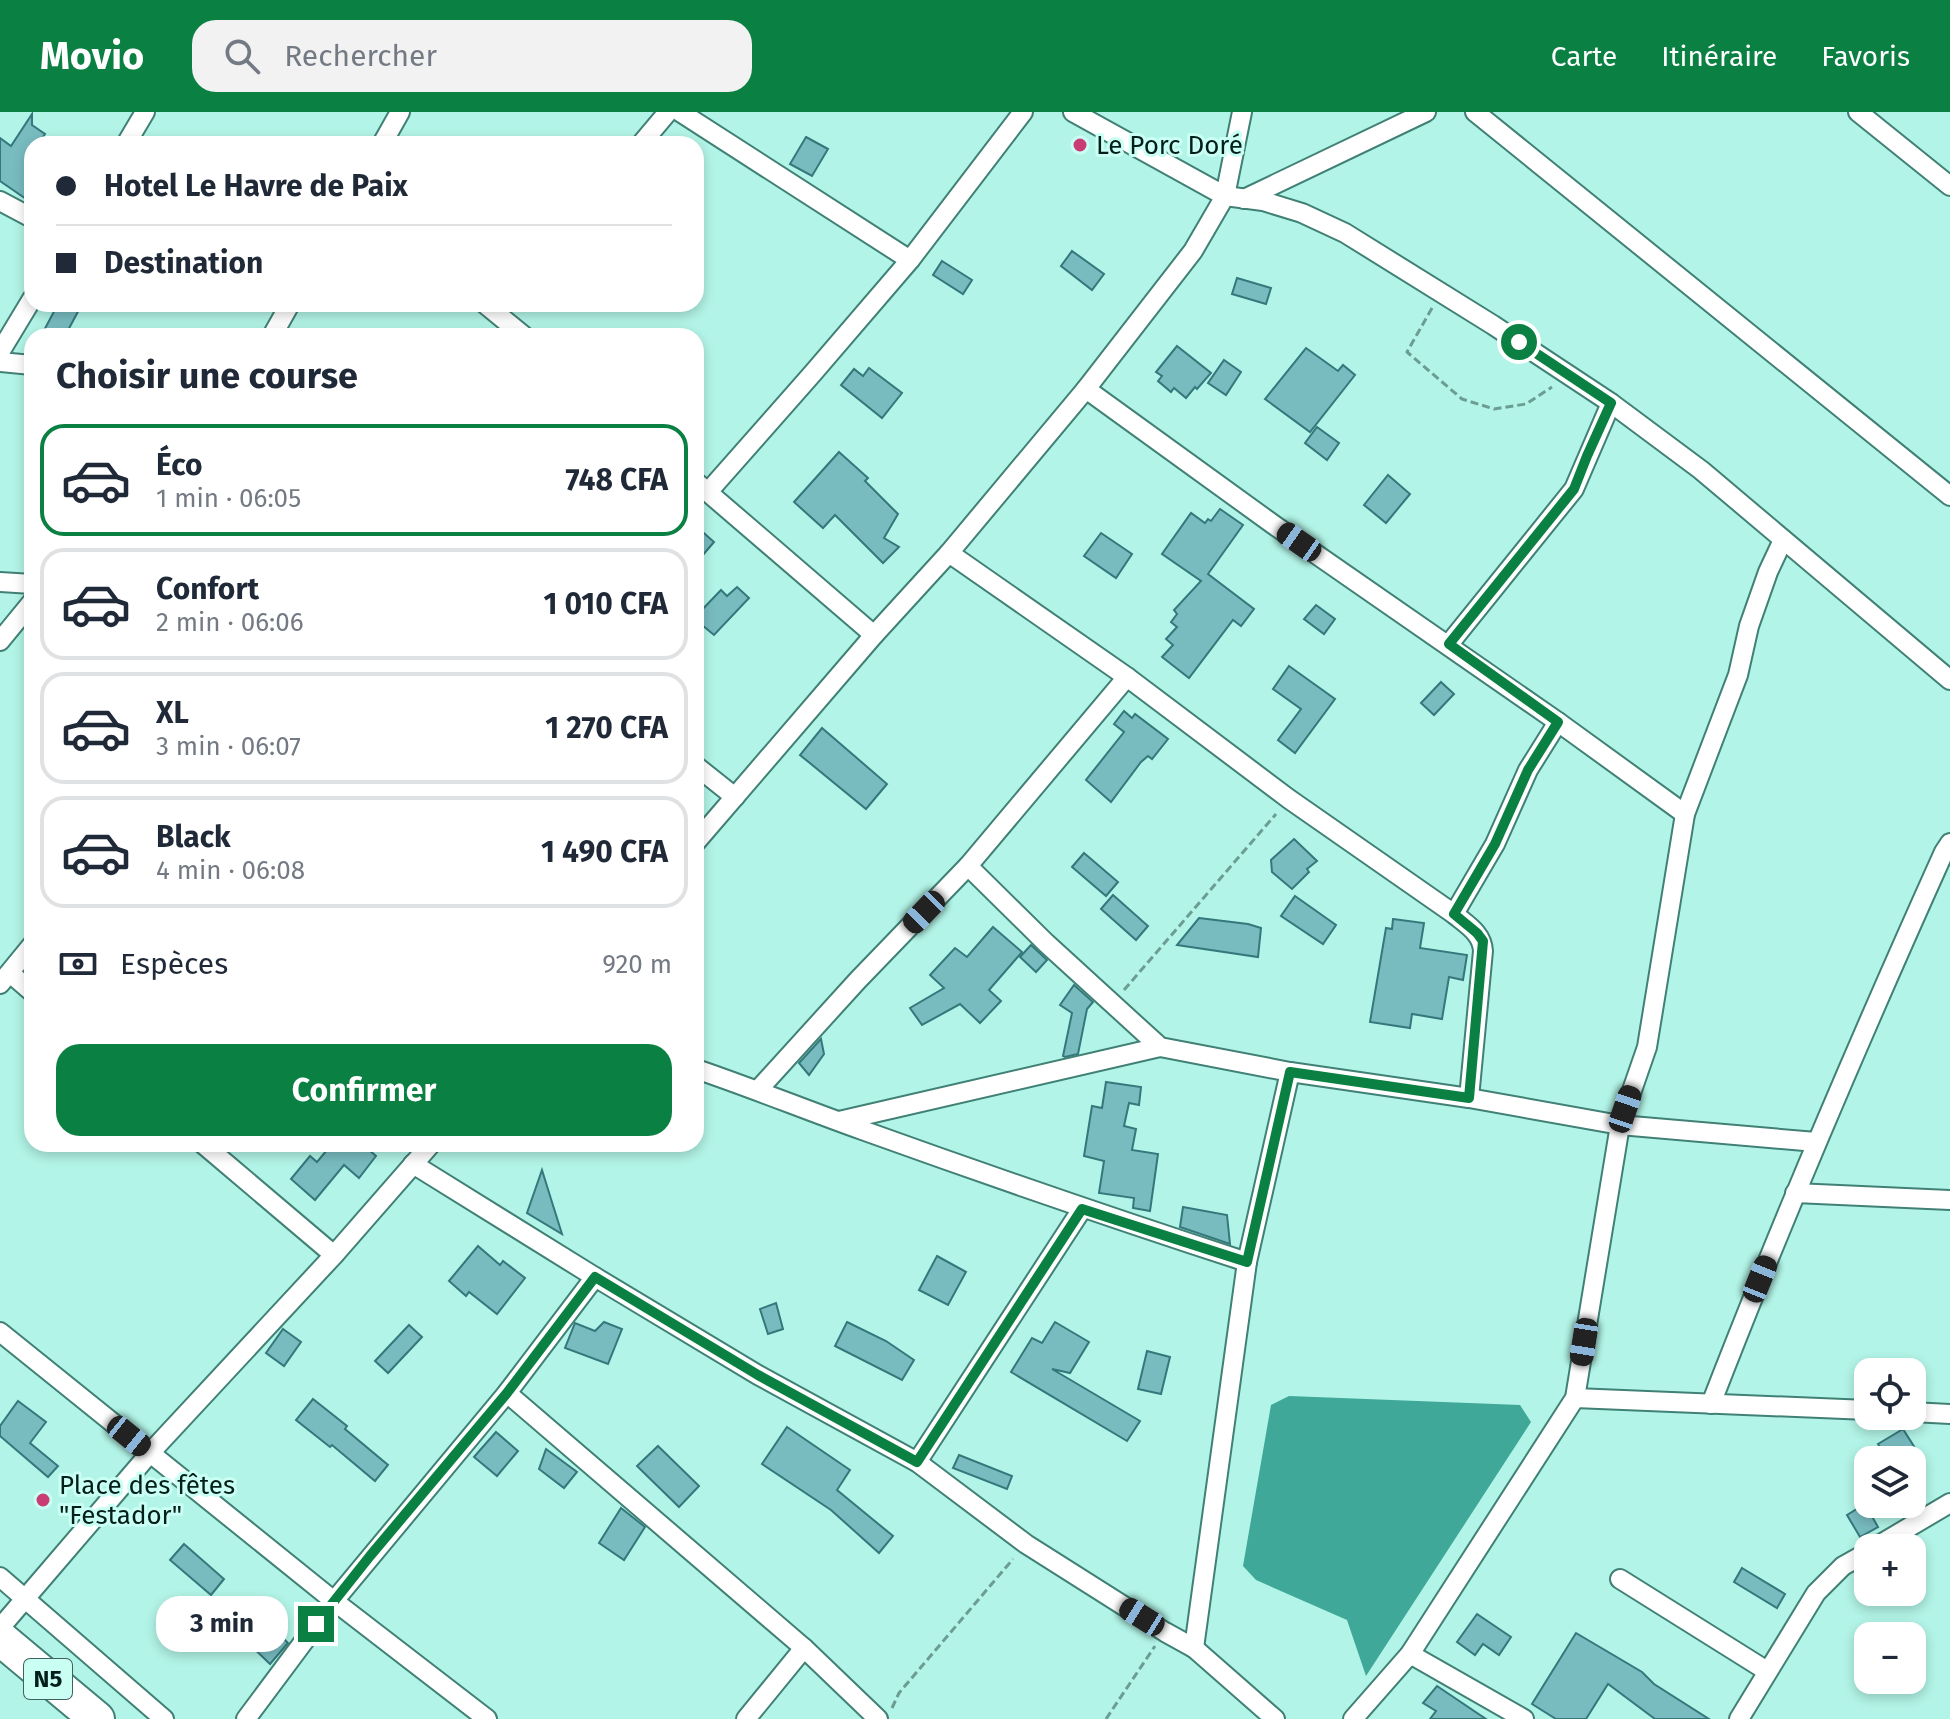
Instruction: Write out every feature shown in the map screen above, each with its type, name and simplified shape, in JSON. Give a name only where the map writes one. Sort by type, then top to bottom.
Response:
[{"type":"highway","name":"N5","points":[[2,1645],[97,1719]]},
{"type":"street","points":[[131,136],[145,112]]},
{"type":"street","points":[[386,136],[400,112]]},
{"type":"street","points":[[648,136],[668,112]]},
{"type":"street","points":[[680,112],[910,260]]},
{"type":"street","points":[[704,485],[813,373],[910,260],[1023,112]]},
{"type":"street","points":[[1073,112],[1225,196],[1263,201],[1302,213],[1345,233],[1493,325],[1611,403],[1701,470],[1950,680]]},
{"type":"street","points":[[704,833],[874,635],[949,553],[1086,389],[1193,251],[1225,196],[1242,112]]},
{"type":"street","points":[[1244,199],[1426,112]]},
{"type":"street","points":[[1475,112],[1950,496]]},
{"type":"street","points":[[1858,112],[1950,186]]},
{"type":"street","points":[[0,201],[24,214]]},
{"type":"street","points":[[0,352],[24,312]]},
{"type":"street","points":[[501,312],[516,328]]},
{"type":"street","points":[[0,362],[24,364]]},
{"type":"street","points":[[1086,389],[1685,814]]},
{"type":"street","points":[[1449,644],[1574,489],[1611,403]]},
{"type":"street","points":[[704,489],[874,635]]},
{"type":"street","points":[[1353,1719],[1410,1654],[1575,1398],[1620,1125],[1647,1047],[1685,814],[1738,675],[1749,626],[1768,572],[1783,540]]},
{"type":"street","points":[[949,553],[1127,677],[1289,799],[1477,933],[1483,941],[1469,1098]]},
{"type":"street","points":[[0,582],[24,584]]},
{"type":"street","points":[[0,641],[24,612]]},
{"type":"street","points":[[758,1090],[968,866],[1127,677]]},
{"type":"street","points":[[1454,914],[1495,844],[1528,770],[1558,722]]},
{"type":"street","points":[[704,772],[735,797]]},
{"type":"street","points":[[1711,1404],[1816,1142],[1950,843]]},
{"type":"street","points":[[968,866],[1046,943],[1160,1047]]},
{"type":"street","points":[[24,955],[5,978],[24,988]]},
{"type":"street","points":[[837,1121],[1160,1047],[1290,1072],[1469,1098],[1620,1125],[1816,1142]]},
{"type":"street","points":[[704,1072],[1082,1209],[1247,1262]]},
{"type":"street","points":[[1194,1648],[1247,1262],[1290,1072]]},
{"type":"street","points":[[212,1152],[334,1255]]},
{"type":"street","points":[[2,1645],[25,1598],[150,1453],[334,1255],[424,1152]]},
{"type":"street","points":[[413,1164],[758,1375],[917,1462],[1026,1544],[1194,1648],[1275,1719]]},
{"type":"street","points":[[1795,1193],[1950,1200]]},
{"type":"street","points":[[917,1462],[1082,1209]]},
{"type":"street","points":[[246,1719],[334,1601],[507,1393],[595,1277]]},
{"type":"street","points":[[0,1332],[334,1601],[487,1719]]},
{"type":"street","points":[[507,1393],[804,1648],[878,1719]]},
{"type":"street","points":[[1575,1398],[1854,1409]]},
{"type":"street","points":[[1926,1413],[1950,1414]]},
{"type":"street","points":[[1898,1534],[1950,1503]]},
{"type":"street","points":[[1739,1719],[1816,1593],[1843,1566],[1854,1560]]},
{"type":"street","points":[[0,1577],[164,1719]]},
{"type":"street","points":[[1620,1579],[1767,1671]]},
{"type":"street","points":[[746,1719],[804,1648]]},
{"type":"street","points":[[1410,1654],[1524,1719]]},
{"type":"path","points":[[1440,293],[1407,352],[1462,399],[1494,409],[1526,404],[1569,376]]},
{"type":"path","points":[[1113,1003],[1289,799]]},
{"type":"path","points":[[886,1719],[899,1693],[1026,1544]]},
{"type":"path","points":[[1106,1719],[1165,1632]]},
{"type":"shaded area","points":[[1289,1396],[1520,1405],[1531,1422],[1366,1676],[1347,1620],[1256,1580],[1243,1566],[1271,1405]]},
{"type":"building","points":[[32,114],[32,125],[45,134],[24,136],[24,198],[0,181],[0,138],[11,146]]},
{"type":"building","points":[[806,137],[828,149],[812,176],[790,164]]},
{"type":"building","points":[[1072,251],[1104,274],[1092,290],[1061,266]]},
{"type":"building","points":[[942,261],[972,280],[963,294],[933,275]]},
{"type":"building","points":[[1237,278],[1271,288],[1266,304],[1232,294]]},
{"type":"building","points":[[54,312],[78,312],[69,328],[45,328]]},
{"type":"building","points":[[1177,346],[1211,373],[1186,398],[1174,388],[1171,392],[1158,381],[1162,376],[1156,372]]},
{"type":"building","points":[[1306,348],[1338,371],[1343,365],[1355,375],[1310,432],[1265,399]]},
{"type":"building","points":[[1224,360],[1241,372],[1226,395],[1208,383]]},
{"type":"building","points":[[869,368],[902,393],[882,418],[841,385],[854,369],[863,376]]},
{"type":"building","points":[[1317,427],[1339,443],[1327,460],[1305,443]]},
{"type":"building","points":[[839,452],[868,478],[865,481],[898,514],[884,538],[899,547],[883,563],[835,515],[823,528],[794,502]]},
{"type":"building","points":[[1388,475],[1410,494],[1386,523],[1364,505]]},
{"type":"building","points":[[1220,509],[1243,525],[1208,574],[1254,609],[1241,626],[1233,620],[1189,678],[1162,657],[1173,645],[1166,639],[1177,627],[1171,622],[1177,614],[1174,610],[1201,581],[1162,554],[1191,513],[1205,523],[1208,519],[1211,521]]},
{"type":"building","points":[[704,533],[714,542],[704,554]]},
{"type":"building","points":[[1101,533],[1132,554],[1116,578],[1084,556]]},
{"type":"building","points":[[737,587],[749,598],[714,635],[704,627],[704,608],[721,590],[727,596]]},
{"type":"building","points":[[1316,605],[1335,619],[1324,634],[1304,619]]},
{"type":"building","points":[[1289,666],[1335,699],[1295,753],[1278,740],[1301,709],[1273,689]]},
{"type":"building","points":[[1441,682],[1454,694],[1434,715],[1421,703]]},
{"type":"building","points":[[1124,711],[1132,718],[1135,714],[1168,739],[1152,759],[1148,756],[1141,762],[1111,802],[1086,780],[1124,732],[1114,724]]},
{"type":"building","points":[[822,728],[887,784],[866,809],[800,755]]},
{"type":"building","points":[[1294,839],[1317,861],[1292,889],[1272,872],[1271,860]]},
{"type":"building","points":[[1084,853],[1118,882],[1106,896],[1072,867]]},
{"type":"building","points":[[1113,895],[1148,926],[1136,940],[1101,909]]},
{"type":"building","points":[[1295,896],[1336,925],[1323,944],[1281,916]]},
{"type":"building","points":[[1199,918],[1261,928],[1258,957],[1177,945]]},
{"type":"building","points":[[1393,919],[1424,923],[1420,948],[1467,955],[1463,980],[1449,977],[1442,1019],[1412,1014],[1410,1028],[1370,1022],[1386,928],[1392,929]]},
{"type":"building","points":[[993,927],[1022,952],[989,990],[1001,1001],[980,1023],[960,1004],[922,1025],[910,1008],[944,988],[930,975],[955,948],[967,957]]},
{"type":"building","points":[[1031,945],[1047,960],[1036,972],[1020,957]]},
{"type":"building","points":[[1074,985],[1093,1002],[1087,1009],[1078,1054],[1065,1057],[1072,1013],[1060,1005]]},
{"type":"building","points":[[821,1039],[824,1054],[809,1075],[799,1063]]},
{"type":"building","points":[[1106,1082],[1141,1087],[1139,1105],[1129,1103],[1124,1126],[1136,1129],[1132,1150],[1158,1154],[1150,1211],[1133,1208],[1134,1198],[1099,1193],[1104,1161],[1084,1156],[1092,1106],[1102,1108]]},
{"type":"building","points":[[325,1152],[371,1152],[376,1156],[359,1178],[344,1165],[315,1200],[291,1179],[310,1156],[317,1162]]},
{"type":"building","points":[[542,1170],[551,1199],[562,1234],[527,1213]]},
{"type":"building","points":[[1183,1207],[1227,1215],[1230,1244],[1180,1227]]},
{"type":"building","points":[[478,1246],[500,1265],[503,1261],[525,1278],[497,1314],[469,1292],[466,1296],[449,1281]]},
{"type":"building","points":[[937,1256],[966,1272],[948,1305],[919,1290]]},
{"type":"building","points":[[776,1303],[783,1329],[768,1334],[760,1309]]},
{"type":"building","points":[[604,1322],[622,1329],[608,1364],[565,1348],[575,1323],[595,1331]]},
{"type":"building","points":[[847,1322],[886,1341],[914,1360],[902,1380],[835,1346]]},
{"type":"building","points":[[1055,1322],[1089,1342],[1070,1373],[1052,1369],[1140,1421],[1127,1441],[1011,1372],[1032,1338],[1042,1343]]},
{"type":"building","points":[[409,1325],[422,1337],[388,1373],[375,1361]]},
{"type":"building","points":[[283,1329],[301,1342],[284,1366],[266,1353]]},
{"type":"building","points":[[1147,1351],[1170,1357],[1161,1394],[1138,1389]]},
{"type":"building","points":[[313,1399],[388,1465],[375,1481],[296,1420]]},
{"type":"building","points":[[18,1401],[46,1422],[30,1443],[58,1466],[48,1477],[0,1436],[0,1426]]},
{"type":"building","points":[[787,1427],[850,1470],[837,1490],[893,1536],[879,1553],[831,1510],[762,1464]]},
{"type":"building","points":[[1904,1430],[1914,1446],[1879,1446]]},
{"type":"building","points":[[496,1432],[518,1451],[497,1476],[474,1457]]},
{"type":"building","points":[[658,1446],[699,1486],[679,1507],[637,1466]]},
{"type":"building","points":[[546,1449],[577,1472],[564,1488],[539,1469]]},
{"type":"building","points":[[959,1455],[1012,1476],[1007,1489],[953,1468]]},
{"type":"building","points":[[621,1508],[645,1527],[624,1560],[599,1543]]},
{"type":"building","points":[[1854,1511],[1854,1518],[1873,1518],[1878,1527],[1858,1534],[1847,1515]]},
{"type":"building","points":[[184,1544],[224,1579],[211,1595],[170,1560]]},
{"type":"building","points":[[1742,1568],[1785,1594],[1777,1608],[1734,1582]]},
{"type":"building","points":[[1477,1614],[1511,1637],[1499,1655],[1483,1644],[1475,1655],[1457,1642]]},
{"type":"building","points":[[263,1618],[288,1643],[270,1664],[243,1638]]},
{"type":"building","points":[[1576,1633],[1642,1672],[1654,1684],[1709,1719],[1655,1719],[1608,1684],[1586,1719],[1556,1719],[1532,1704]]},
{"type":"building","points":[[1437,1686],[1486,1719],[1430,1719],[1436,1711],[1423,1703]]},
{"type":"place","name":"Le Porc Doré","points":[[1080,145]]},
{"type":"place","name":"Place des fêtes \"Festador\"","points":[[43,1500]]},
{"type":"route","points":[[316,1624],[507,1393],[595,1277],[758,1375],[917,1462],[1082,1209],[1247,1262],[1290,1072],[1469,1098],[1483,941],[1454,914],[1495,844],[1528,770],[1558,722],[1449,644],[1574,489],[1611,403],[1519,342]]}]
